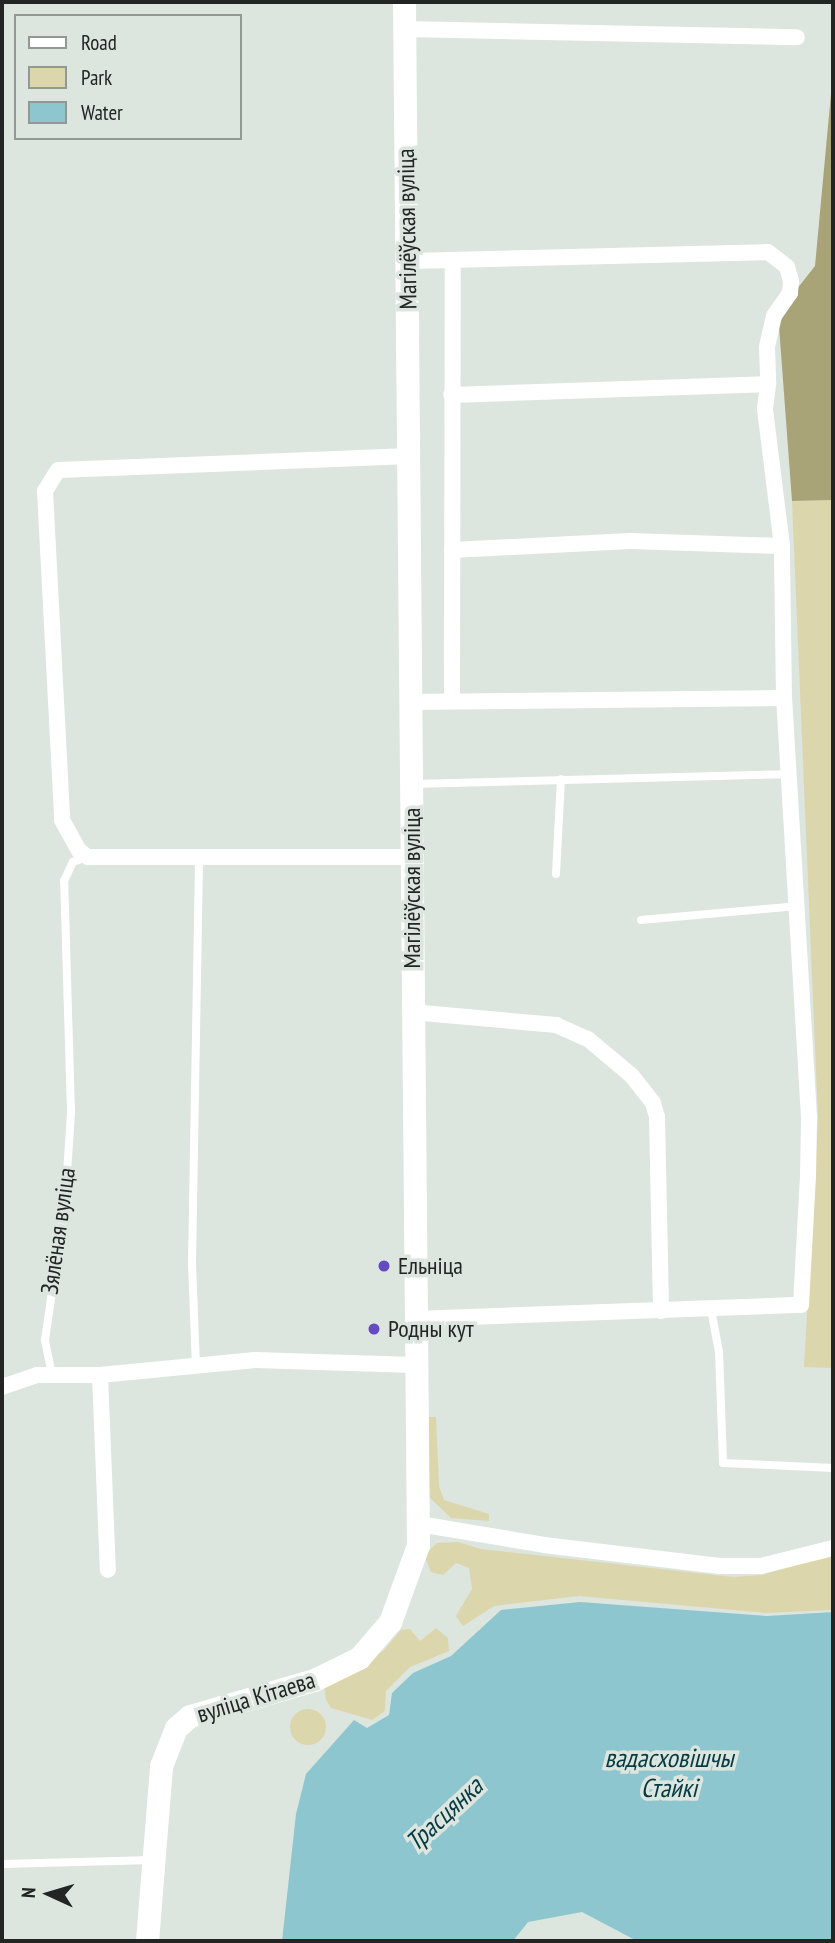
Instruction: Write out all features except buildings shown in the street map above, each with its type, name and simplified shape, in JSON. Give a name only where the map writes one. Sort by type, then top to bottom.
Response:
[{"type":"main road","name":"Магілёўская вуліца","points":[[404,2],[414,1319]]},
{"type":"main road","name":"вуліца Кітаева","points":[[147,1941],[161,1766],[176,1727],[197,1713],[314,1680],[359,1658],[381,1636],[401,1598],[415,1557],[419,1524],[414,1319]]},
{"type":"street","points":[[405,29],[797,37]]},
{"type":"street","points":[[408,261],[768,251],[787,267],[791,281],[790,293],[774,316],[767,347],[768,384],[765,409],[782,545],[784,698],[799,906],[809,1117],[801,1305],[414,1319]]},
{"type":"street","points":[[452,701],[453,260]]},
{"type":"street","points":[[451,395],[768,384]]},
{"type":"street","points":[[409,456],[58,470],[45,491],[62,820],[71,843],[88,857],[412,857]]},
{"type":"street","points":[[453,550],[630,541],[782,545]]},
{"type":"street","points":[[411,702],[784,698]]},
{"type":"street","points":[[411,1013],[556,1026],[588,1038],[632,1076],[653,1103],[657,1117],[661,1311]]},
{"type":"street","points":[[2,1387],[22,1378],[52,1374],[100,1375],[272,1360],[414,1365]]},
{"type":"street","points":[[100,1375],[108,1570]]},
{"type":"street","points":[[419,1524],[544,1545],[720,1566],[761,1566],[833,1548]]},
{"type":"lane","points":[[412,784],[789,774]]},
{"type":"lane","points":[[556,874],[561,779]]},
{"type":"lane","name":"Зялёная вуліца","points":[[52,1374],[45,1340],[65,1203],[71,1112],[64,881],[73,862],[88,857]]},
{"type":"lane","points":[[196,1367],[192,1263],[199,858]]},
{"type":"lane","points":[[642,920],[799,906]]},
{"type":"lane","points":[[711,1309],[719,1352],[723,1463],[833,1468]]},
{"type":"lane","points":[[2,1864],[153,1860]]},
{"type":"green space","points":[[833,500],[833,1368],[804,1367],[818,1118],[792,501]]},
{"type":"green space","points":[[424,1417],[436,1417],[439,1486],[444,1500],[489,1514],[489,1521],[451,1518],[424,1492]]},
{"type":"green space","points":[[458,1542],[481,1549],[733,1577],[762,1575],[833,1554],[833,1610],[766,1613],[579,1596],[494,1606],[463,1626],[456,1616],[472,1589],[469,1568],[456,1563],[443,1575],[431,1572],[424,1555],[437,1543]]},
{"type":"green space","points":[[436,1628],[448,1638],[449,1651],[410,1667],[386,1691],[385,1711],[372,1720],[331,1708],[326,1700],[324,1685],[383,1651],[401,1630],[410,1629],[420,1641]]},
{"type":"green space","points":[[308,1709],[321,1714],[326,1727],[321,1740],[308,1745],[295,1740],[290,1727],[295,1714]]},
{"type":"shaded area","points":[[833,72],[833,500],[792,501],[778,313],[815,266]]},
{"type":"water","name":"вадасховішчы Стайкі","points":[[580,1602],[767,1616],[833,1612],[833,1941],[637,1941],[582,1912],[528,1922],[513,1941],[282,1941],[296,1814],[306,1774],[354,1720],[367,1728],[389,1715],[392,1693],[413,1673],[451,1656],[501,1610]]},
{"type":"place","name":"Ельніца","points":[[384,1266]]},
{"type":"place","name":"Родны кут","points":[[374,1329]]},
{"type":"water label","name":"Трасцянка","points":[[444,1814]]}]
